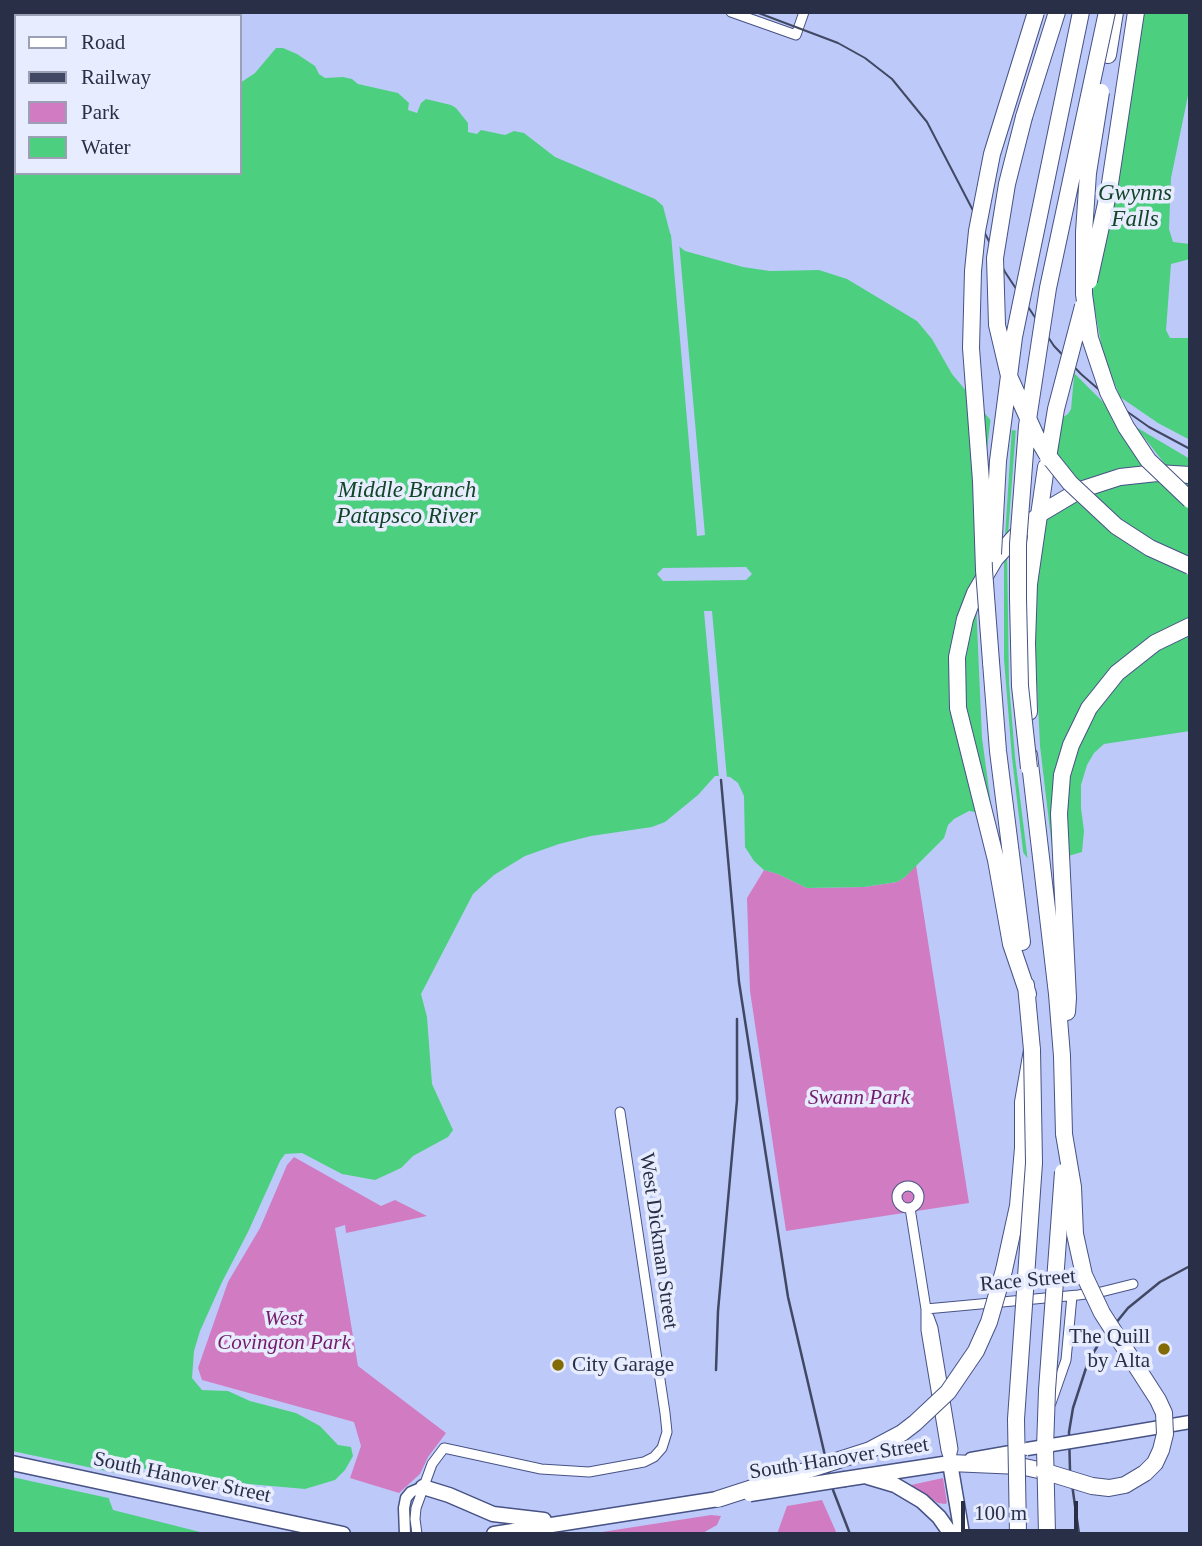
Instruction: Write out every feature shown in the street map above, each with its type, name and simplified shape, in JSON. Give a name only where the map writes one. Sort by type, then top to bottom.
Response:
[{"type":"highway","points":[[1018,1534],[1016,1409],[1034,1163],[1032,1050],[999,762],[971,348],[977,231],[992,154],[1036,12]]},
{"type":"highway","points":[[1057,12],[1014,155],[996,244],[995,308],[1004,362],[1036,436],[1070,483],[1116,526],[1150,548],[1190,566]]},
{"type":"highway","points":[[991,662],[997,479],[1013,337],[1081,12]]},
{"type":"highway","points":[[1049,1534],[1045,1448],[1046,1390],[1061,1211],[1064,1134],[1062,1056],[1054,966],[1020,686],[1018,599],[1021,495],[1027,426],[1048,288],[1107,12]]},
{"type":"highway","points":[[1115,12],[1087,183],[1083,250],[1086,317],[1100,373],[1126,427],[1162,476],[1190,500]]},
{"type":"highway","points":[[1029,768],[1027,643],[1031,558],[1056,409],[1102,227],[1136,12]]},
{"type":"highway","points":[[1027,994],[1011,944],[996,860],[958,708],[957,657],[965,619],[975,593],[995,559],[1012,539],[1042,512],[1080,490],[1120,477],[1157,473],[1190,475]]},
{"type":"highway","points":[[1062,1056],[1068,999],[1059,814],[1066,760],[1082,720],[1105,685],[1142,651],[1190,626]]},
{"type":"highway","points":[[718,1499],[870,1450],[915,1423],[958,1379],[976,1351],[989,1322],[1011,1245],[1020,1187],[1023,1102],[1032,1050]]},
{"type":"highway","points":[[950,1463],[1020,1466],[1092,1486],[1109,1488],[1125,1485],[1145,1473],[1155,1463],[1161,1450],[1165,1434],[1164,1413],[1102,1313],[1084,1275],[1075,1234],[1073,1187],[1064,1134]]},
{"type":"main road","name":"South Hanover Street","points":[[494,1534],[950,1463],[1190,1422]]},
{"type":"main road","name":"South Hanover Street","points":[[12,1463],[343,1534]]},
{"type":"main road","points":[[950,1463],[962,1534]]},
{"type":"main road","points":[[863,1476],[895,1485],[928,1505],[951,1534]]},
{"type":"main road","points":[[423,1487],[499,1515],[573,1522]]},
{"type":"main road","points":[[928,1505],[944,1509],[957,1508]]},
{"type":"street","points":[[731,12],[796,35],[804,12]]},
{"type":"street","name":"West Dickman Street","points":[[423,1487],[432,1464],[444,1448],[566,1472],[609,1470],[644,1462],[654,1457],[662,1448],[667,1429],[620,1112]]},
{"type":"street","points":[[910,1208],[926,1309],[928,1342],[950,1463]]},
{"type":"street","name":"Race Street","points":[[926,1309],[1072,1296],[1133,1284]]},
{"type":"street","points":[[1049,1534],[1045,1435],[1048,1415],[1066,1360],[1072,1296]]},
{"type":"street","points":[[405,1534],[404,1508],[407,1498],[411,1492],[423,1487]]},
{"type":"street","points":[[417,1534],[415,1518],[423,1487]]},
{"type":"green space","name":"Swann Park","points":[[916,865],[969,1203],[786,1231],[750,991],[747,898],[764,870],[807,888],[864,887],[897,882]]},
{"type":"green space","name":"West Covington Park","points":[[294,1157],[381,1206],[395,1200],[427,1216],[346,1233],[345,1225],[335,1228],[358,1366],[446,1433],[428,1457],[420,1474],[399,1493],[350,1478],[361,1446],[354,1422],[202,1380],[198,1368],[228,1282],[260,1228],[287,1165]]},
{"type":"green space","points":[[943,1478],[945,1504],[938,1503],[911,1485]]},
{"type":"green space","points":[[822,1500],[837,1534],[777,1534],[787,1506]]},
{"type":"green space","points":[[711,1515],[721,1516],[717,1525],[701,1534],[589,1534]]},
{"type":"water","name":"Middle Branch Patapsco River","points":[[1132,12],[1190,12],[1190,86],[1171,178],[1169,229],[1173,242],[1190,244],[1190,259],[1171,264],[1166,330],[1170,338],[1190,338],[1190,731],[1104,744],[1094,753],[1081,785],[1084,831],[1082,852],[1051,861],[1028,859],[996,816],[969,811],[954,819],[948,825],[944,838],[897,882],[864,887],[807,888],[764,870],[754,861],[745,847],[744,796],[738,783],[730,777],[715,776],[698,795],[665,822],[652,827],[591,836],[559,844],[525,856],[494,875],[473,894],[421,994],[427,1017],[432,1084],[453,1130],[448,1137],[413,1156],[401,1168],[375,1180],[342,1174],[302,1153],[285,1154],[222,1282],[194,1351],[192,1378],[202,1390],[228,1391],[250,1401],[296,1413],[320,1426],[338,1445],[351,1447],[353,1456],[345,1470],[335,1480],[305,1489],[124,1466],[119,1469],[109,1499],[113,1510],[208,1534],[12,1534],[12,25],[14,175],[242,175],[242,82],[255,73],[276,48],[283,48],[315,66],[325,78],[343,77],[358,84],[398,93],[409,103],[408,110],[417,113],[426,99],[451,105],[468,123],[468,132],[477,134],[481,130],[505,135],[514,131],[524,133],[555,157],[655,199],[663,206],[670,233],[676,244],[685,251],[743,267],[770,271],[819,270],[847,279],[917,321],[932,339],[952,374],[993,423],[1003,429],[1028,432],[1046,428],[1068,414],[1071,409],[1082,291],[1094,242]]},
{"type":"pier","points":[[1132,12],[1141,12],[1115,191],[1093,299],[1103,354],[1120,397],[1158,423],[1190,440],[1190,459],[1136,427],[1168,468],[1190,470],[1190,479],[1178,478],[1190,489],[1190,509],[1156,477],[1124,480],[1088,492],[1134,530],[1190,559],[1190,576],[1132,547],[1073,498],[1044,515],[1036,594],[1035,642],[1040,746],[1054,864],[1050,865],[1028,862],[1009,683],[1007,550],[1004,553],[1004,659],[1024,859],[993,819],[982,738],[976,602],[963,642],[961,699],[990,819],[980,817],[954,719],[951,691],[953,650],[963,609],[976,579],[975,470],[969,389],[980,402],[985,466],[991,416],[1012,427],[1005,537],[1008,534],[1016,428],[1042,426],[1046,439],[1050,421],[1061,414],[1054,451],[1081,484],[1120,472],[1147,468],[1107,406],[1073,372],[1079,291],[1093,229],[1092,255],[1099,226]]},
{"type":"pier","points":[[669,211],[673,232],[679,242],[705,535],[697,536]]},
{"type":"pier","points":[[746,567],[752,574],[746,580],[663,581],[657,574],[663,568]]},
{"type":"pier","points":[[704,611],[712,611],[727,779],[719,779]]},
{"type":"pier","points":[[12,1451],[121,1474],[113,1499],[12,1477]]},
{"type":"tram line","points":[[756,12],[838,43],[865,58],[892,79],[927,122],[1005,272],[1054,346],[1112,401],[1149,427],[1190,449]]},
{"type":"railway","points":[[721,780],[739,982],[788,1297],[833,1490],[850,1534]]},
{"type":"railway","points":[[716,1370],[718,1311],[737,1100],[737,1019]]},
{"type":"railway","points":[[1079,1534],[1070,1470],[1069,1432],[1073,1408],[1088,1362],[1128,1308],[1160,1282],[1190,1266]]},
{"type":"place","name":"The Quill by Alta","points":[[1164,1349]]},
{"type":"place","name":"City Garage","points":[[558,1365]]},
{"type":"water label","name":"Gwynns Falls","points":[[1135,207]]}]
